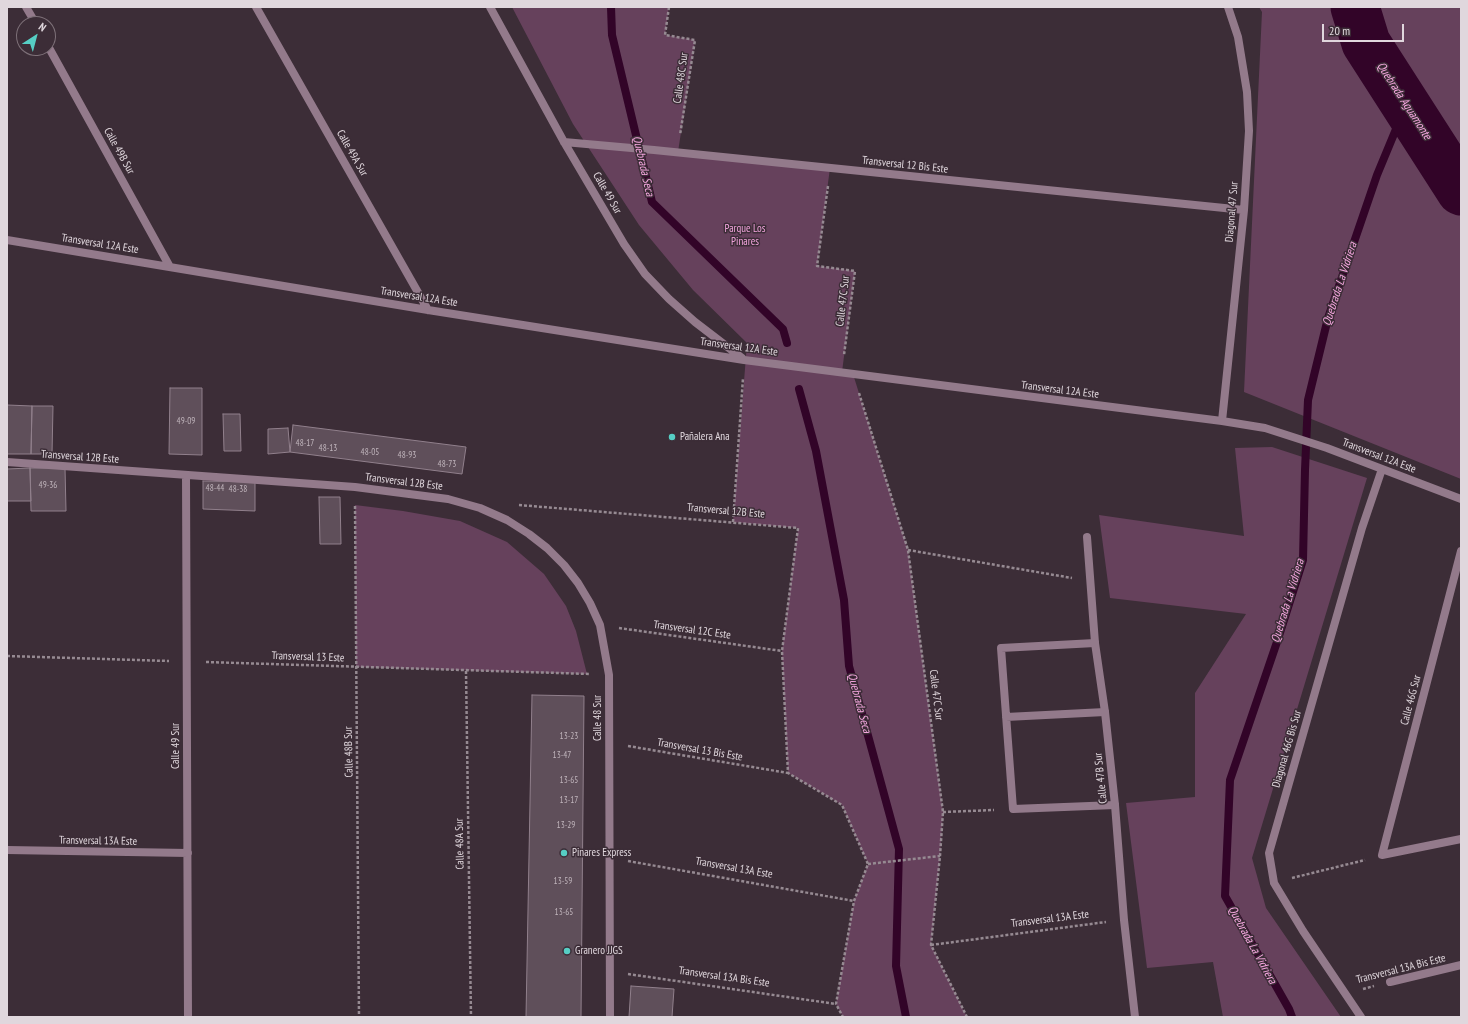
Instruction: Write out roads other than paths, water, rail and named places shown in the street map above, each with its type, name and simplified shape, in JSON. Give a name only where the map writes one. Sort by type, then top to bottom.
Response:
[{"type":"street","points":[[26,7],[31,16]]},
{"type":"street","name":"Calle 49A Sur","points":[[256,7],[428,310]]},
{"type":"street","name":"Calle 49 Sur","points":[[490,7],[564,142],[624,244],[646,274],[669,299],[695,322],[744,360]]},
{"type":"street","name":"Diagonal 47 Sur","points":[[1222,421],[1244,210],[1249,131],[1247,92],[1238,37],[1228,7]]},
{"type":"street","name":"Calle 49B Sur","points":[[54,56],[170,267]]},
{"type":"street","name":"Transversal 12 Bis Este","points":[[564,142],[678,152],[1244,210]]},
{"type":"street","name":"Transversal 12A Este","points":[[7,240],[428,310],[744,360],[1222,421],[1265,428],[1327,448],[1461,499]]},
{"type":"street","name":"Transversal 12B Este","points":[[7,462],[355,487],[448,499]]},
{"type":"street","name":"Diagonal 46G Bis Sur","points":[[1362,1017],[1303,931],[1274,883],[1269,853],[1362,528],[1382,469]]},
{"type":"street","name":"Calle 49 Sur","points":[[186,475],[188,1017]]},
{"type":"street","name":"Calle 48 Sur","points":[[448,499],[480,508],[507,520],[547,548],[564,565],[578,583],[600,625],[609,675],[610,1017]]},
{"type":"street","name":"Calle 47B Sur","points":[[1087,537],[1096,643],[1115,805],[1124,920],[1135,1017]]},
{"type":"street","name":"Calle 46G Sur","points":[[1461,551],[1382,855],[1461,839]]},
{"type":"street","points":[[1096,643],[1001,648],[1013,809],[1115,805]]},
{"type":"street","points":[[1006,717],[1105,712]]},
{"type":"street","name":"Transversal 13A Este","points":[[7,850],[188,853]]},
{"type":"street","name":"Transversal 13A Bis Este","points":[[1390,982],[1461,965]]},
{"type":"waterway","name":"Quebrada Seca","points":[[611,7],[612,35],[652,202],[783,329],[787,343]]},
{"type":"waterway","name":"Quebrada Aguamonte","points":[[1355,7],[1366,43],[1461,191]]},
{"type":"waterway","name":"Quebrada La Vidriera","points":[[1292,1017],[1289,1009],[1225,896],[1230,780],[1303,560],[1308,400],[1328,318],[1377,175],[1406,105]]},
{"type":"waterway","name":"Quebrada Seca","points":[[799,389],[816,451],[844,600],[849,666],[899,849],[896,966],[906,1017]]},
{"type":"place","name":"Pañalera Ana","points":[[672,437]]},
{"type":"place","name":"Pinares Express","points":[[564,853]]},
{"type":"place","name":"Granero JJGS","points":[[567,951]]},
{"type":"park label","name":"Parque Los Pinares","points":[[745,235]]}]
